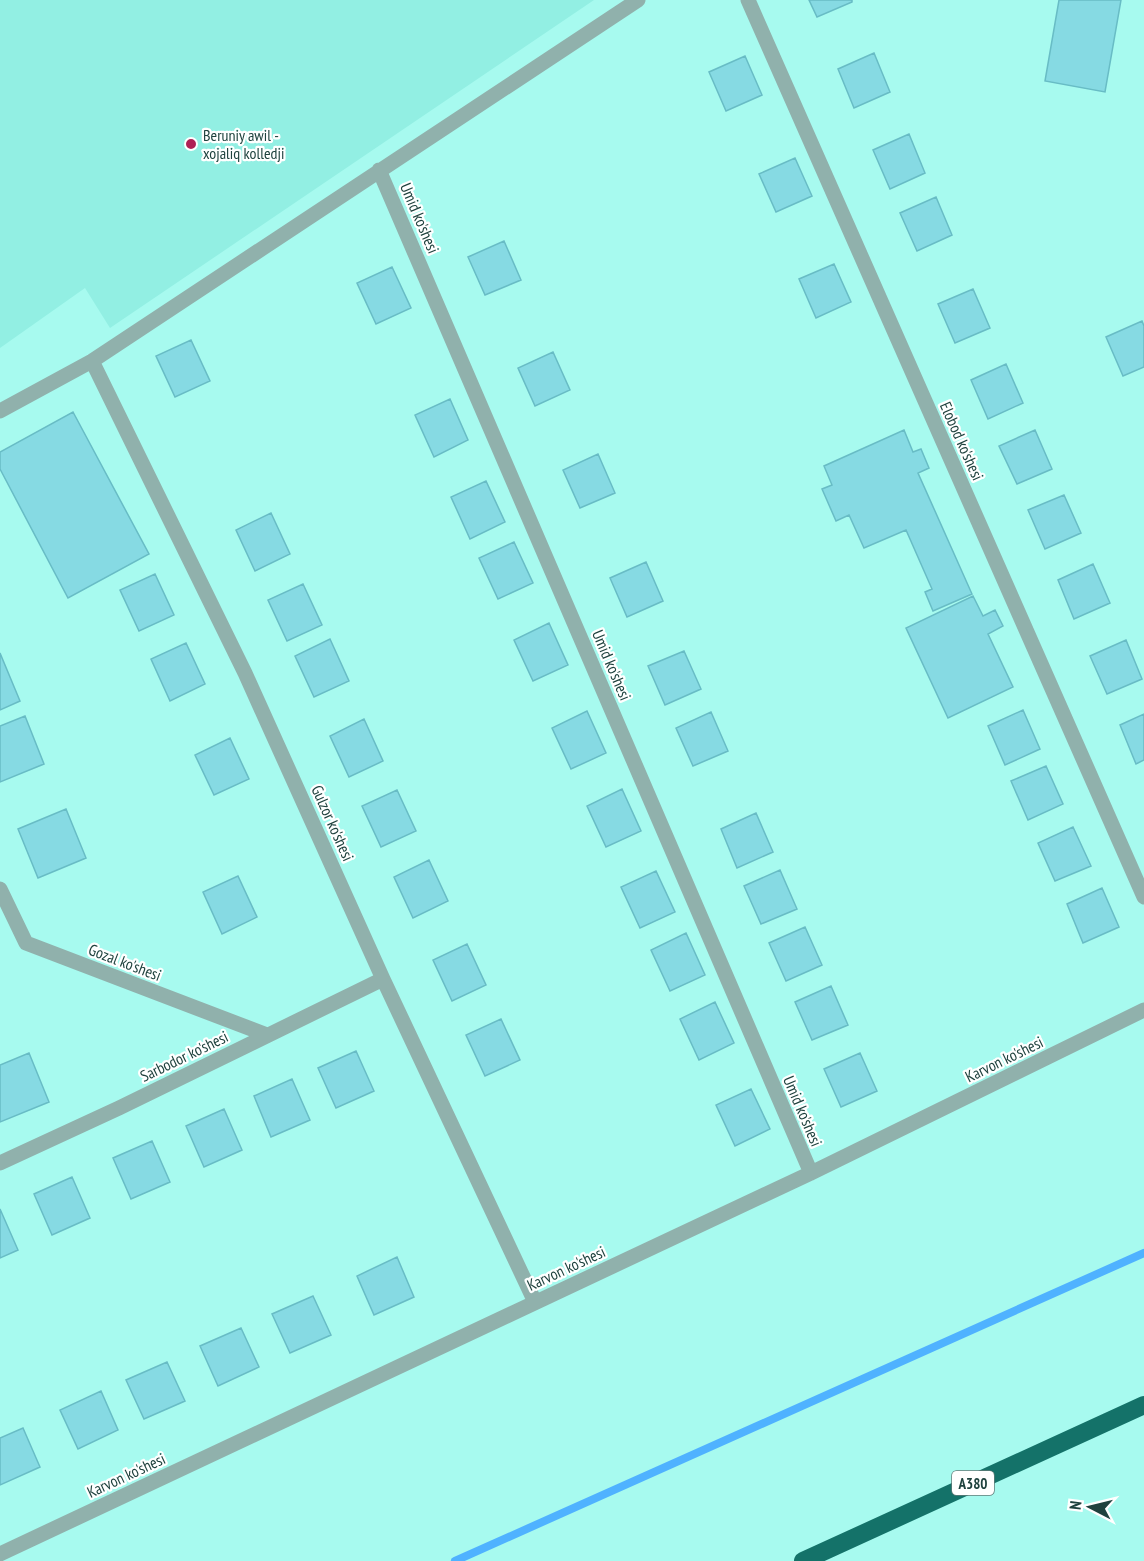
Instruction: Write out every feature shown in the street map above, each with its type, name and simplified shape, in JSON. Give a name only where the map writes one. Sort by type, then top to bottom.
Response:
[{"type":"highway","name":"A380","points":[[803,1561],[1144,1405]]},
{"type":"street","points":[[0,411],[92,361],[638,0]]},
{"type":"street","name":"Elobod ko'shesi","points":[[748,0],[1144,897]]},
{"type":"street","name":"Umid ko'shesi","points":[[380,170],[811,1173]]},
{"type":"street","name":"Gulzor ko'shesi","points":[[92,361],[245,672],[383,979],[535,1302]]},
{"type":"street","name":"Gozal ko'shesi","points":[[0,889],[26,943],[267,1035]]},
{"type":"street","name":"Sarbodor ko'shesi","points":[[0,1163],[120,1108],[383,979]]},
{"type":"street","name":"Karvon ko'shesi","points":[[0,1554],[811,1173],[1144,1010]]},
{"type":"shaded area","name":"Beruniy awil - xojaliq kolledji","points":[[0,0],[594,0],[110,328],[85,288],[0,348]]},
{"type":"building","points":[[809,0],[852,0],[852,2],[817,17]]},
{"type":"building","points":[[1059,0],[1121,0],[1105,92],[1045,81]]},
{"type":"building","points":[[874,53],[890,92],[854,108],[838,69]]},
{"type":"building","points":[[745,56],[762,95],[726,111],[709,72]]},
{"type":"building","points":[[909,134],[925,173],[890,189],[873,150]]},
{"type":"building","points":[[795,158],[812,196],[776,212],[759,174]]},
{"type":"building","points":[[936,197],[952,235],[917,251],[900,213]]},
{"type":"building","points":[[504,241],[521,280],[485,295],[468,257]]},
{"type":"building","points":[[834,264],[851,302],[816,318],[799,279]]},
{"type":"building","points":[[392,267],[411,308],[376,324],[357,283]]},
{"type":"building","points":[[973,289],[990,328],[955,343],[938,304]]},
{"type":"building","points":[[1142,321],[1144,367],[1123,376],[1106,337]]},
{"type":"building","points":[[191,340],[210,381],[175,397],[156,356]]},
{"type":"building","points":[[553,352],[570,390],[535,406],[518,368]]},
{"type":"building","points":[[1006,364],[1023,403],[988,419],[971,380]]},
{"type":"building","points":[[450,399],[468,440],[434,457],[415,415]]},
{"type":"building","points":[[73,412],[149,554],[68,598],[0,469],[0,452]]},
{"type":"building","points":[[904,430],[913,452],[921,449],[929,468],[918,473],[972,594],[933,611],[925,592],[932,589],[906,530],[864,548],[849,515],[836,521],[822,489],[832,485],[824,466]]},
{"type":"building","points":[[1035,430],[1052,469],[1017,484],[999,446]]},
{"type":"building","points":[[598,454],[615,493],[580,508],[563,470]]},
{"type":"building","points":[[486,481],[505,522],[470,539],[451,497]]},
{"type":"building","points":[[1064,495],[1081,533],[1045,549],[1028,510]]},
{"type":"building","points":[[271,513],[290,554],[255,571],[236,530]]},
{"type":"building","points":[[514,542],[533,583],[498,599],[479,558]]},
{"type":"building","points":[[646,562],[663,601],[627,617],[610,578]]},
{"type":"building","points":[[1093,564],[1110,603],[1074,619],[1058,580]]},
{"type":"building","points":[[155,574],[174,615],[139,631],[120,590]]},
{"type":"building","points":[[303,584],[322,625],[287,641],[268,600]]},
{"type":"building","points":[[973,596],[983,616],[995,610],[1003,626],[988,634],[1013,687],[948,718],[906,628]]},
{"type":"building","points":[[549,623],[568,665],[533,681],[514,640]]},
{"type":"building","points":[[330,639],[349,681],[314,697],[295,656]]},
{"type":"building","points":[[1126,640],[1142,679],[1107,694],[1090,656]]},
{"type":"building","points":[[186,643],[205,684],[170,701],[151,659]]},
{"type":"building","points":[[684,651],[701,689],[665,705],[648,666]]},
{"type":"building","points":[[0,653],[20,701],[0,710]]},
{"type":"building","points":[[1023,710],[1040,749],[1005,765],[988,726]]},
{"type":"building","points":[[587,711],[606,753],[571,769],[552,728]]},
{"type":"building","points":[[711,712],[728,751],[693,766],[676,728]]},
{"type":"building","points":[[1144,714],[1144,760],[1136,764],[1120,725]]},
{"type":"building","points":[[25,716],[44,764],[0,782],[0,726]]},
{"type":"building","points":[[364,719],[383,761],[349,777],[330,736]]},
{"type":"building","points":[[230,738],[249,779],[214,795],[195,755]]},
{"type":"building","points":[[1046,766],[1063,804],[1028,820],[1011,781]]},
{"type":"building","points":[[622,789],[641,831],[606,847],[587,806]]},
{"type":"building","points":[[397,790],[416,831],[381,847],[362,806]]},
{"type":"building","points":[[66,809],[86,858],[38,878],[18,829]]},
{"type":"building","points":[[756,813],[773,852],[737,868],[721,829]]},
{"type":"building","points":[[1073,827],[1091,866],[1055,881],[1038,843]]},
{"type":"building","points":[[429,860],[448,901],[413,918],[394,877]]},
{"type":"building","points":[[780,870],[797,909],[761,924],[744,886]]},
{"type":"building","points":[[656,871],[675,912],[640,928],[621,887]]},
{"type":"building","points":[[238,876],[257,917],[222,934],[203,892]]},
{"type":"building","points":[[1102,888],[1119,927],[1083,943],[1067,904]]},
{"type":"building","points":[[805,927],[822,965],[786,981],[769,943]]},
{"type":"building","points":[[686,933],[705,975],[670,991],[651,950]]},
{"type":"building","points":[[467,944],[486,985],[452,1001],[433,960]]},
{"type":"building","points":[[831,986],[848,1025],[812,1040],[795,1002]]},
{"type":"building","points":[[715,1002],[734,1043],[699,1060],[680,1019]]},
{"type":"building","points":[[501,1019],[520,1060],[485,1076],[466,1035]]},
{"type":"building","points":[[356,1051],[374,1091],[336,1108],[318,1068]]},
{"type":"building","points":[[29,1053],[49,1102],[0,1122],[0,1065]]},
{"type":"building","points":[[860,1053],[877,1091],[841,1107],[824,1069]]},
{"type":"building","points":[[292,1079],[310,1120],[271,1137],[254,1096]]},
{"type":"building","points":[[751,1089],[770,1129],[735,1146],[716,1105]]},
{"type":"building","points":[[224,1109],[242,1150],[204,1167],[186,1126]]},
{"type":"building","points":[[152,1141],[170,1182],[131,1199],[113,1158]]},
{"type":"building","points":[[72,1177],[90,1218],[52,1235],[34,1194]]},
{"type":"building","points":[[0,1209],[18,1250],[0,1258]]},
{"type":"building","points":[[397,1257],[414,1297],[374,1315],[357,1276]]},
{"type":"building","points":[[313,1296],[331,1335],[290,1353],[272,1314]]},
{"type":"building","points":[[241,1328],[259,1367],[218,1386],[200,1346]]},
{"type":"building","points":[[167,1362],[185,1401],[144,1419],[126,1380]]},
{"type":"building","points":[[101,1391],[118,1430],[78,1449],[60,1410]]},
{"type":"building","points":[[23,1428],[40,1467],[0,1485],[0,1438]]},
{"type":"waterway","points":[[455,1561],[1144,1253]]},
{"type":"place","name":"Beruniy awil - xojaliq kolledji","points":[[191,144]]}]
